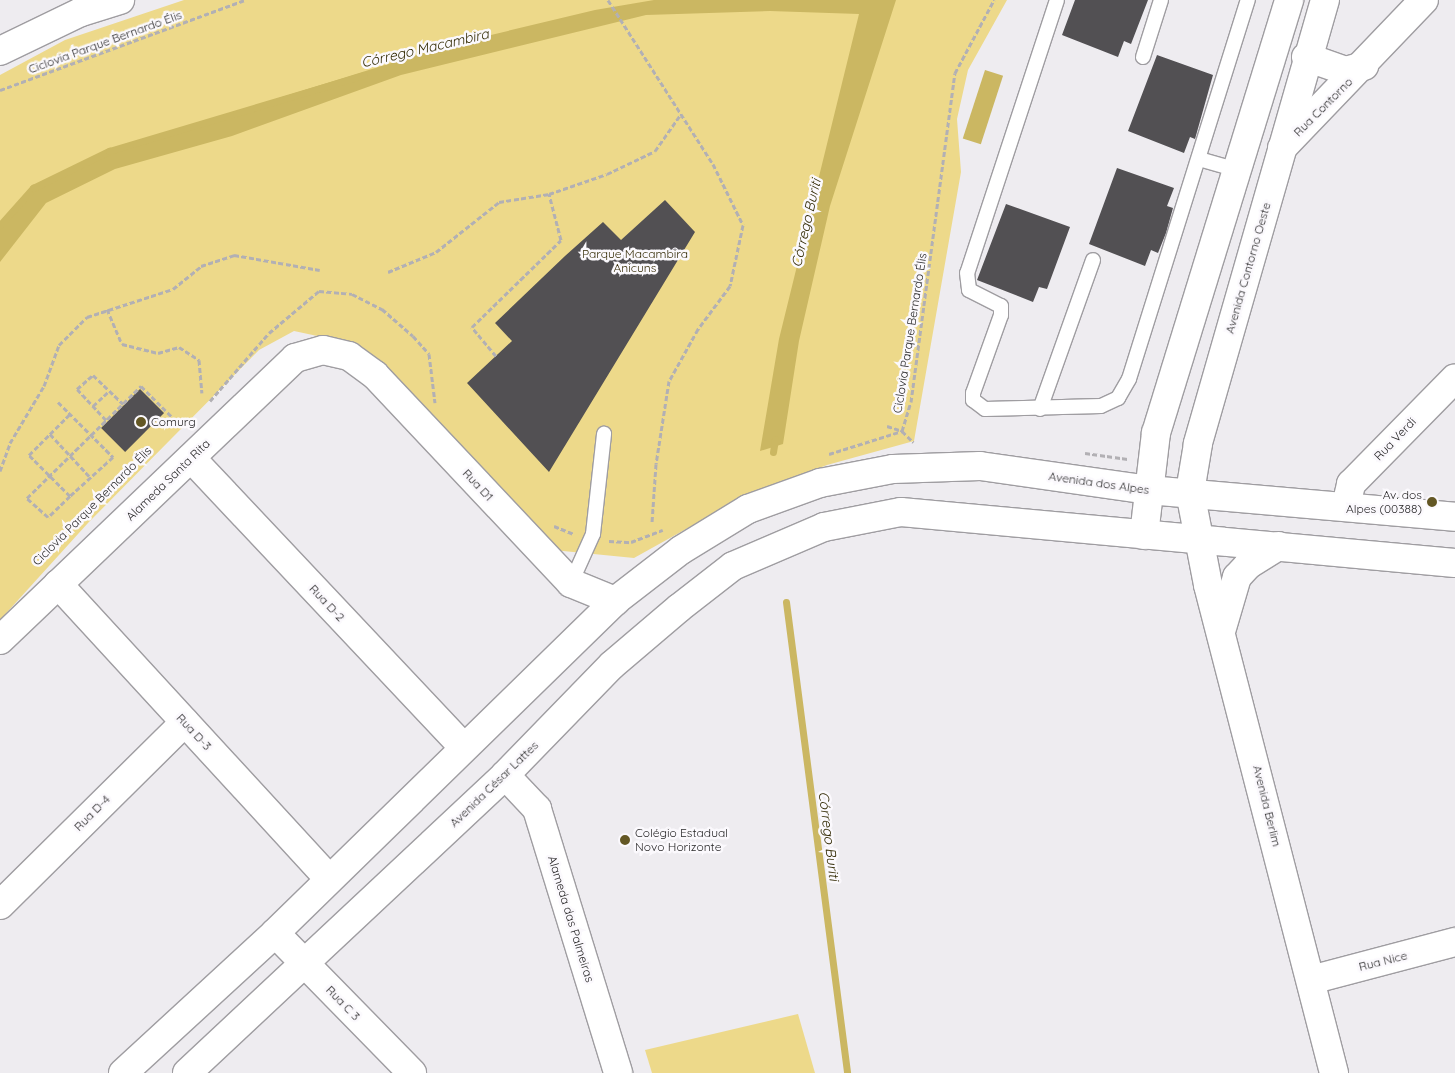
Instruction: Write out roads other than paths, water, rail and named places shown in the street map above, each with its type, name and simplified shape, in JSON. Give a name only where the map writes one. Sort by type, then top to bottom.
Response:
[{"type":"main road","points":[[0,51],[75,6],[120,0]]},
{"type":"main road","points":[[1290,0],[1156,433],[1144,535],[1455,563]]},
{"type":"main road","name":"Avenida Contorno Oeste","points":[[1198,540],[1190,492],[1198,444],[1306,57],[1325,0]]},
{"type":"main road","name":"Rua Contorno","points":[[1282,148],[1364,66],[1424,0]]},
{"type":"main road","name":"Rua Contorno","points":[[1306,57],[1346,71],[1364,66]]},
{"type":"main road","name":"Alameda Santa Rita","points":[[0,640],[295,358],[323,350],[349,356]]},
{"type":"main road","name":"Rua D1","points":[[349,356],[374,374],[571,583],[615,601]]},
{"type":"main road","name":"Rua Verdi","points":[[1346,506],[1351,484],[1455,378]]},
{"type":"main road","name":"Rua D-2","points":[[191,458],[464,748]]},
{"type":"main road","name":"Avenida dos Alpes","points":[[615,601],[680,550],[748,509],[820,483],[893,469],[980,466],[1148,490],[1190,492],[1455,517]]},
{"type":"main road","name":"Avenida César Lattes","points":[[187,1073],[505,775],[612,665],[679,608],[733,566],[824,527],[901,512],[1144,535]]},
{"type":"main road","name":"Avenida Berlim","points":[[1198,540],[1334,1073]]},
{"type":"main road","points":[[1222,628],[1238,577],[1248,565],[1278,546]]},
{"type":"main road","name":"Rua D-3","points":[[58,584],[329,879]]},
{"type":"main road","points":[[123,1073],[274,933],[615,601]]},
{"type":"main road","name":"Rua D-4","points":[[0,905],[185,722]]},
{"type":"main road","name":"Alameda das Palmeiras","points":[[505,775],[537,809],[618,1073]]},
{"type":"main road","name":"Rua C 3","points":[[274,933],[412,1073]]},
{"type":"main road","name":"Rua Nice","points":[[1311,980],[1455,942]]},
{"type":"lane","points":[[1057,0],[965,282],[976,296],[1002,306],[1001,315],[973,393],[973,400],[985,409],[1101,406],[1118,398],[1129,379],[1248,0]]},
{"type":"lane","points":[[1143,57],[1161,0]]},
{"type":"lane","points":[[1199,159],[1238,170]]},
{"type":"lane","points":[[1040,409],[1093,260]]},
{"type":"lane","points":[[571,583],[590,541],[604,434]]},
{"type":"waterway","name":"Córrego Macambira","points":[[0,225],[33,188],[109,151],[364,75]]},
{"type":"waterway","name":"Córrego Buriti","points":[[773,452],[775,439]]},
{"type":"waterway","name":"Córrego Buriti","points":[[786,602],[847,1073]]},
{"type":"place","name":"Comurg","points":[[141,422]]},
{"type":"place","name":"Av. dos Alpes (00388)","points":[[1432,502]]},
{"type":"place","name":"Colégio Estadual Novo Horizonte","points":[[625,840]]},
{"type":"park label","name":"Parque Macambira Anicuns","points":[[635,261]]}]
